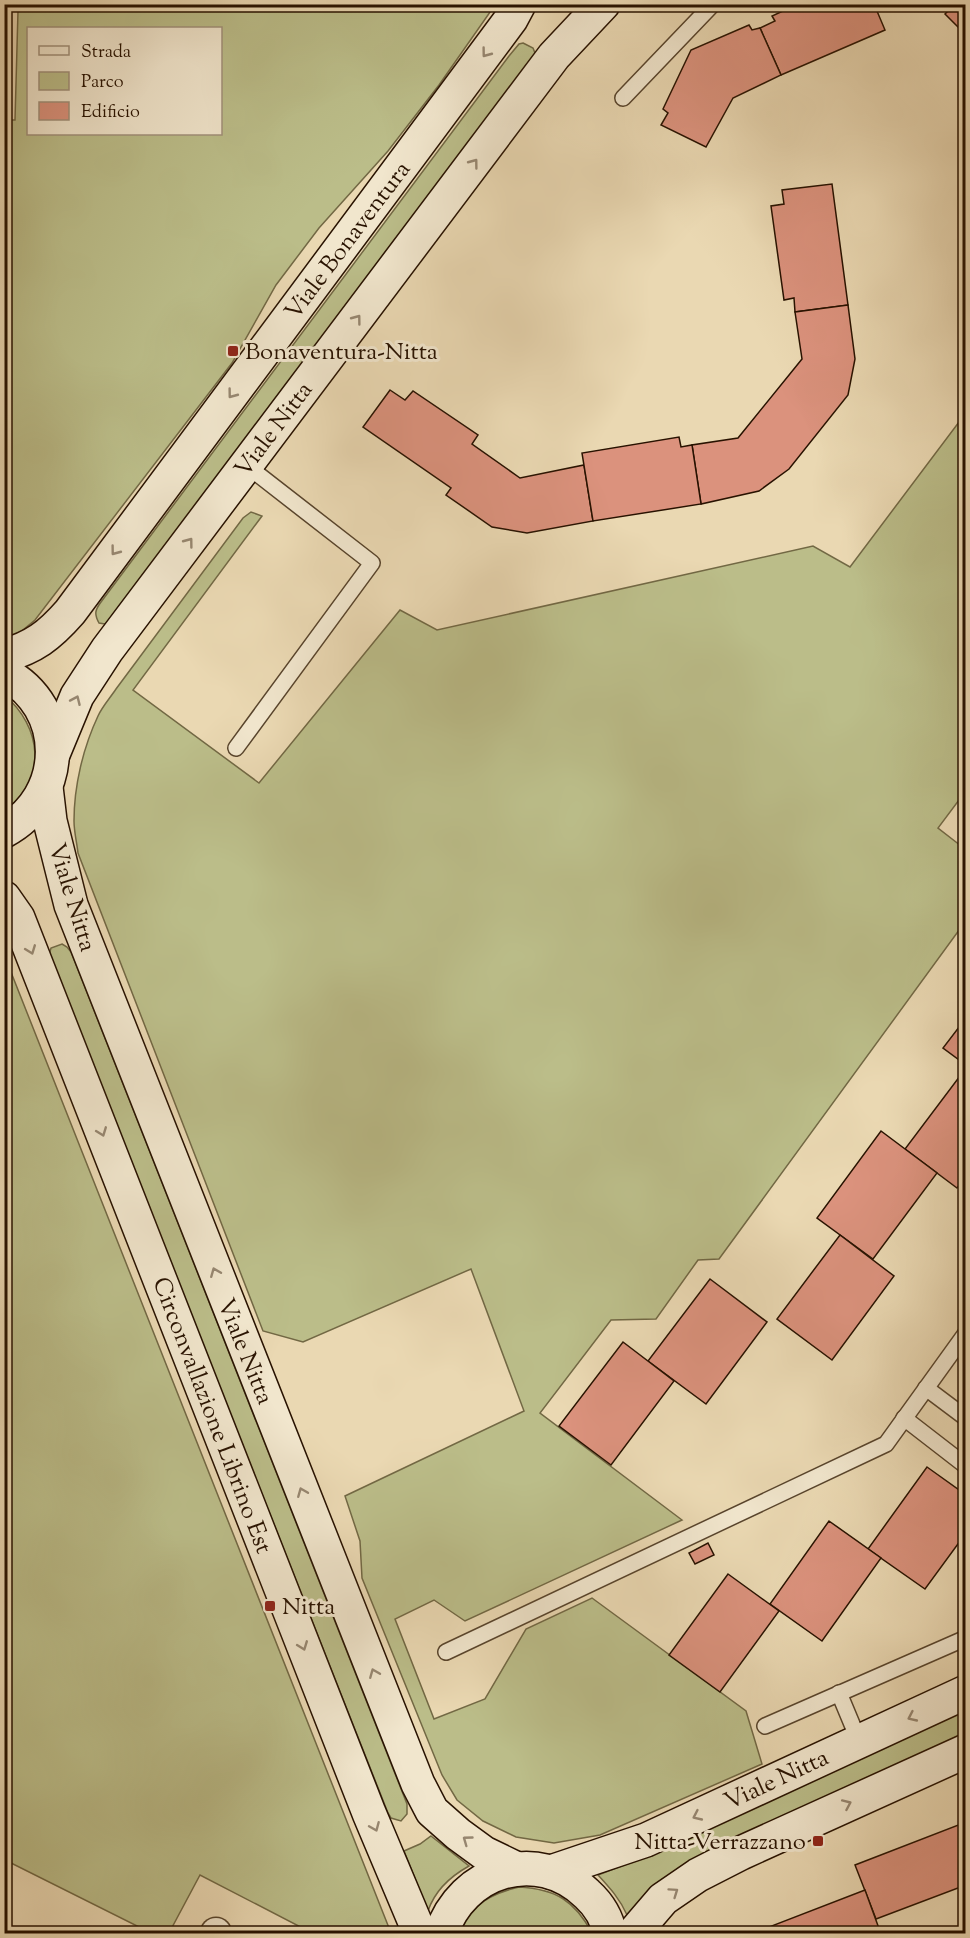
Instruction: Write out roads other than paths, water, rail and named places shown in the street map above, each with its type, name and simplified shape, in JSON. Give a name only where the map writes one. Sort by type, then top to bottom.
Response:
[{"type":"main road","name":"Viale Bonaventura","points":[[4,656],[37,644],[52,632],[70,612],[511,19],[519,4]]},
{"type":"main road","name":"Viale Nitta","points":[[53,754],[77,696],[101,659],[555,56],[603,4]]},
{"type":"main road","points":[[4,673],[20,683],[36,700],[51,731],[53,754],[46,787],[34,807],[17,823],[4,831]]},
{"type":"main road","name":"Viale Nitta","points":[[46,787],[50,821],[71,905],[418,1784],[432,1811],[458,1834],[484,1853],[517,1869]]},
{"type":"main road","name":"Circonvallazione Librino Est","points":[[4,898],[18,918],[369,1813],[420,1934]]},
{"type":"main road","name":"Viale Nitta","points":[[551,1872],[646,1840],[966,1692]]},
{"type":"main road","points":[[633,1934],[663,1899],[698,1875],[741,1853],[966,1751]]},
{"type":"main road","points":[[441,1934],[445,1921],[467,1891],[483,1880],[517,1869],[551,1872],[580,1887],[593,1899],[602,1913],[610,1934]]},
{"type":"lane","points":[[623,98],[713,4]]},
{"type":"lane","points":[[236,748],[372,563],[246,465]]},
{"type":"lane","points":[[446,1652],[886,1444],[966,1333]]},
{"type":"lane","points":[[926,1388],[966,1418]]},
{"type":"lane","points":[[904,1418],[966,1466]]},
{"type":"lane","points":[[765,1726],[966,1638]]},
{"type":"lane","points":[[840,1694],[859,1741]]},
{"type":"place","name":"Bonaventura-Nitta","points":[[233,351]]},
{"type":"place","name":"Nitta","points":[[270,1606]]},
{"type":"place","name":"Nitta-Verrazzano","points":[[818,1841]]}]
